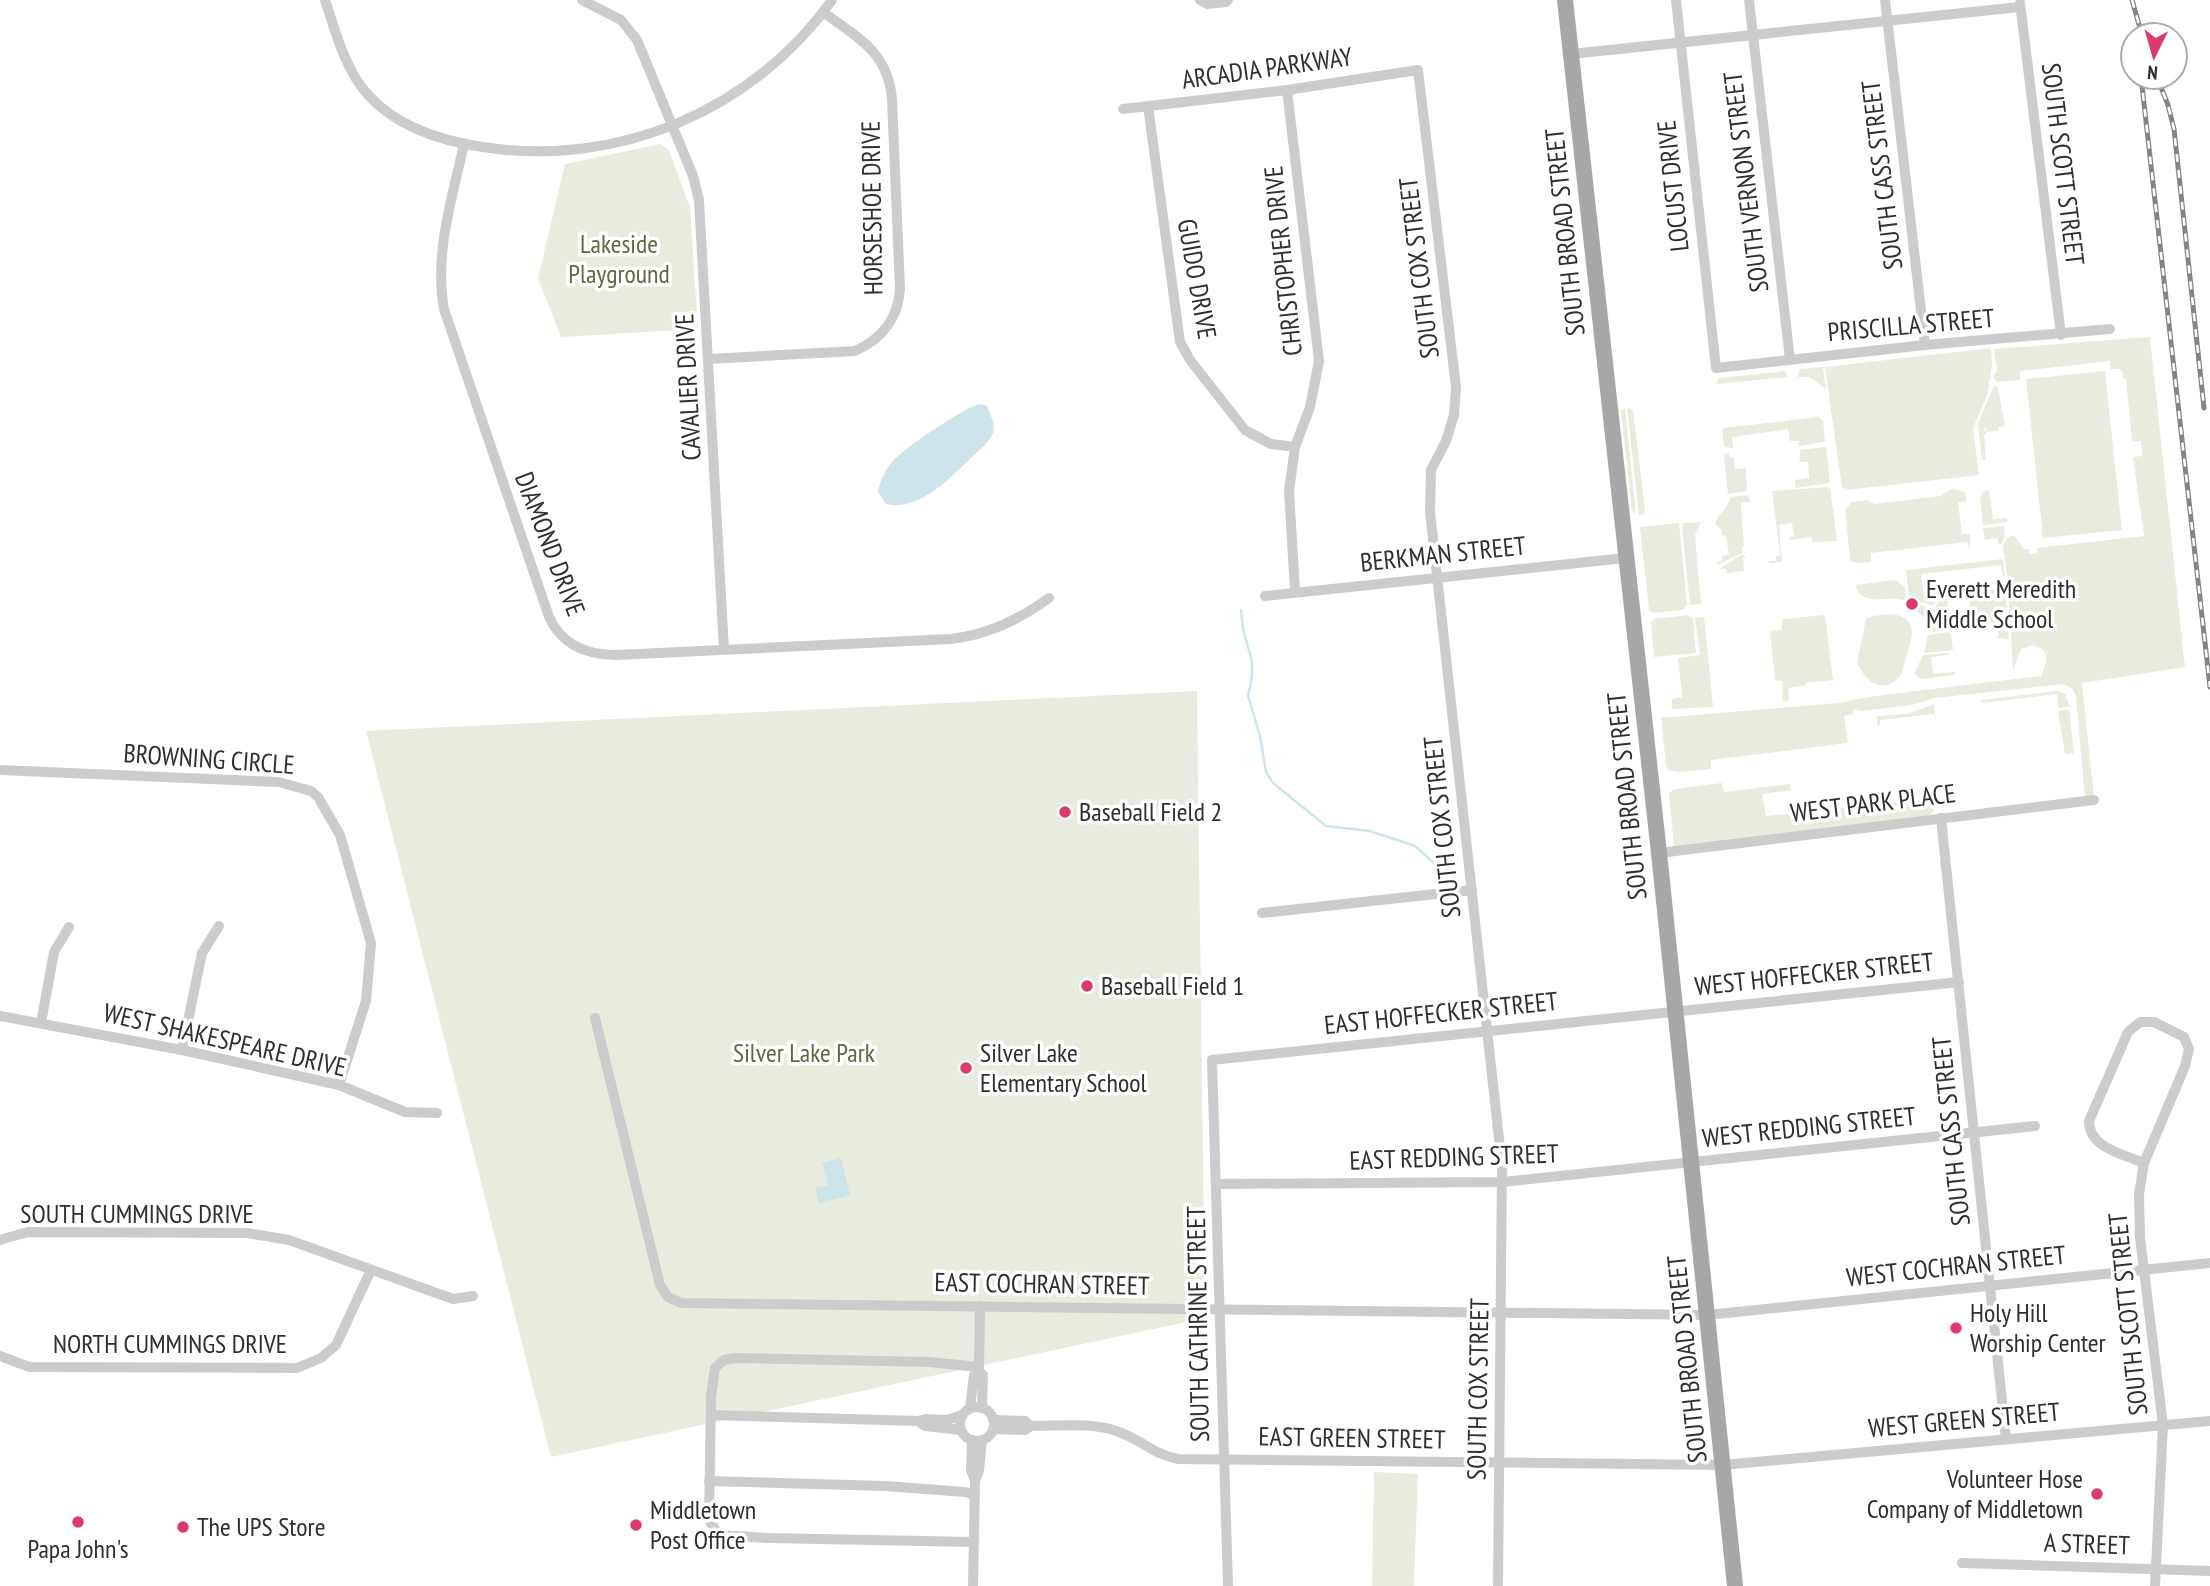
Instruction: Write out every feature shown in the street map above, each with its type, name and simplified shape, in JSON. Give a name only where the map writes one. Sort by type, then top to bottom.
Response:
[{"type":"main road","name":"SOUTH BROAD STREET","points":[[1565,0],[1735,1586]]},
{"type":"street","points":[[325,0],[341,48],[359,83],[369,96],[399,120],[414,129],[464,144],[525,152],[578,150],[630,140],[673,127],[720,103],[758,77],[793,46],[832,0]]},
{"type":"street","name":"CAVALIER DRIVE","points":[[582,0],[610,13],[629,29],[643,53],[699,200],[724,650]]},
{"type":"street","points":[[1200,0],[1207,4],[1228,0]]},
{"type":"street","name":"LOCUST DRIVE","points":[[1676,0],[1716,368]]},
{"type":"street","name":"SOUTH VERNON STREET","points":[[1749,0],[1790,360]]},
{"type":"street","name":"SOUTH CASS STREET","points":[[1885,0],[1925,345]]},
{"type":"street","points":[[1571,54],[2020,3]]},
{"type":"street","name":"SOUTH SCOTT STREET","points":[[2020,3],[2061,335]]},
{"type":"street","name":"HORSESHOE DRIVE","points":[[709,359],[855,351],[875,340],[897,310],[900,289],[892,99],[888,74],[884,64],[870,48],[823,12]]},
{"type":"street","name":"ARCADIA PARKWAY","points":[[1122,109],[1287,90],[1418,70]]},
{"type":"street","name":"SOUTH COX STREET","points":[[1418,70],[1456,387],[1454,415],[1446,441],[1432,470],[1430,512],[1503,1182],[1498,1586]]},
{"type":"street","name":"CHRISTOPHER DRIVE","points":[[1287,90],[1319,361],[1310,407],[1295,447],[1289,491],[1295,591]]},
{"type":"street","name":"GUIDO DRIVE","points":[[1148,106],[1180,342],[1245,430],[1271,444],[1295,447]]},
{"type":"street","name":"DIAMOND DRIVE","points":[[464,144],[441,251],[439,272],[444,309],[553,625],[568,642],[579,649],[603,655],[968,637],[1014,622],[1049,598]]},
{"type":"street","name":"PRISCILLA STREET","points":[[1716,368],[1925,345],[2109,329]]},
{"type":"street","name":"BERKMAN STREET","points":[[1265,596],[1625,558]]},
{"type":"street","name":"BROWNING CIRCLE","points":[[0,770],[279,782],[311,791],[318,797],[340,835],[372,943],[366,1001],[339,1085]]},
{"type":"street","name":"WEST PARK PLACE","points":[[1658,853],[2094,800]]},
{"type":"street","name":"SOUTH CASS STREET","points":[[1941,818],[2006,1439]]},
{"type":"street","points":[[1262,913],[1472,890]]},
{"type":"street","points":[[182,1050],[202,953],[219,926]]},
{"type":"street","points":[[41,1023],[54,952],[69,927]]},
{"type":"street","name":"WEST HOFFECKER STREET","points":[[1675,1012],[1959,982]]},
{"type":"street","name":"EAST HOFFECKER STREET","points":[[1212,1060],[1675,1012]]},
{"type":"street","name":"WEST SHAKESPEARE DRIVE","points":[[0,1016],[182,1050],[339,1085],[405,1112],[437,1113]]},
{"type":"street","name":"EAST COCHRAN STREET","points":[[595,1018],[658,1278],[668,1297],[681,1303],[1707,1315]]},
{"type":"street","name":"SOUTH SCOTT STREET","points":[[2144,1163],[2099,1144],[2094,1140],[2089,1128],[2091,1114],[2123,1040],[2133,1026],[2147,1021],[2177,1031],[2184,1037],[2189,1049],[2185,1066],[2144,1163],[2139,1194],[2144,1270],[2163,1425],[2155,1586]]},
{"type":"street","name":"SOUTH CATHRINE STREET","points":[[1212,1060],[1228,1586]]},
{"type":"street","name":"WEST REDDING STREET","points":[[1691,1163],[2035,1126]]},
{"type":"street","name":"EAST REDDING STREET","points":[[1217,1184],[1503,1182],[1691,1163]]},
{"type":"street","name":"SOUTH CUMMINGS DRIVE","points":[[0,1240],[28,1232],[247,1233],[289,1240],[453,1299],[474,1296]]},
{"type":"street","name":"WEST COCHRAN STREET","points":[[1707,1315],[2210,1263]]},
{"type":"street","name":"NORTH CUMMINGS DRIVE","points":[[0,1356],[29,1367],[297,1368],[320,1358],[336,1345],[372,1269]]},
{"type":"street","points":[[961,1430],[972,1410],[983,1375],[979,1370],[980,1306]]},
{"type":"street","points":[[974,1542],[719,1535],[709,1520],[709,1481],[715,1368],[724,1360],[735,1358],[929,1362],[979,1370]]},
{"type":"street","points":[[711,1415],[918,1421],[947,1420],[972,1410],[991,1415],[993,1424],[989,1436],[977,1440]]},
{"type":"street","points":[[918,1421],[925,1426],[961,1430],[977,1440]]},
{"type":"street","name":"WEST GREEN STREET","points":[[1722,1465],[2210,1421]]},
{"type":"street","name":"EAST GREEN STREET","points":[[993,1424],[1025,1430],[1031,1426],[1106,1428],[1133,1438],[1155,1453],[1178,1459],[1722,1465]]},
{"type":"street","points":[[973,1586],[975,1481],[971,1470],[977,1440]]},
{"type":"street","points":[[709,1481],[885,1486],[975,1495]]},
{"type":"street","name":"A STREET","points":[[1962,1563],[2210,1571]]},
{"type":"green space","name":"Lakeside Playground","points":[[660,144],[669,150],[690,208],[698,329],[561,337],[538,278],[565,164]]},
{"type":"green space","points":[[2150,337],[2185,667],[2082,683],[2094,797],[2085,798],[2076,697],[2073,689],[2063,684],[1934,698],[1912,705],[1861,711],[1854,709],[1853,714],[1844,716],[1848,743],[1711,760],[1711,769],[1680,772],[1668,770],[1661,718],[1837,703],[2041,676],[2046,661],[2045,653],[2032,645],[2021,649],[2013,670],[2008,588],[2018,586],[2008,584],[2003,545],[2007,538],[2014,535],[2024,549],[2029,549],[2029,554],[2037,553],[2037,548],[2144,536],[2133,457],[2142,456],[2141,441],[2132,441],[2126,379],[2123,379],[2120,369],[2110,369],[2110,361],[2020,371],[2020,380],[1997,382],[1993,377],[1997,371],[1994,349]]},
{"type":"green space","points":[[1991,348],[1992,365],[1987,396],[1973,428],[1979,475],[1846,490],[1842,488],[1825,367]]},
{"type":"green space","points":[[1823,367],[1826,389],[1809,377],[1798,377],[1800,369]]},
{"type":"green space","points":[[1786,371],[1787,377],[1716,384],[1719,378]]},
{"type":"green space","points":[[2105,371],[2122,530],[2043,538],[2026,379]]},
{"type":"green space","points":[[1994,386],[1998,387],[2005,426],[1998,427],[1998,431],[1987,432],[1986,428],[1980,428],[1985,429],[1986,434],[1986,460],[1982,460],[1978,424]]},
{"type":"green space","points":[[1627,407],[1633,410],[1645,509],[1644,514],[1639,515]]},
{"type":"green space","points":[[1625,408],[1635,514],[1632,510],[1621,411]]},
{"type":"green space","points":[[1818,417],[1823,421],[1823,442],[1799,446],[1799,441],[1790,441],[1788,429],[1732,437],[1733,448],[1724,447],[1724,428]]},
{"type":"green space","points":[[1826,447],[1830,483],[1795,488],[1795,480],[1809,478],[1808,462],[1799,462],[1800,450]]},
{"type":"green space","points":[[1729,453],[1729,458],[1734,457],[1735,469],[1746,468],[1747,491],[1728,494],[1724,455]]},
{"type":"green space","points":[[1830,487],[1837,541],[1813,542],[1811,537],[1790,540],[1790,537],[1794,536],[1792,523],[1779,525],[1782,562],[1770,563],[1769,561],[1776,561],[1776,556],[1780,555],[1772,491]]},
{"type":"green space","points":[[1952,489],[1965,492],[1967,498],[1966,501],[1958,502],[1962,534],[1970,534],[1970,549],[1967,542],[1871,553],[1871,562],[1850,561],[1845,511],[1851,502],[1867,500],[1875,504],[1940,496]]},
{"type":"green space","points":[[1989,490],[1993,519],[2007,518],[2007,522],[1983,525],[1980,499],[1983,492]]},
{"type":"green space","points":[[1748,495],[1750,502],[1741,503],[1744,546],[1742,553],[1718,565],[1722,556],[1729,555],[1726,536],[1722,535],[1721,529],[1715,524],[1718,517],[1731,497]]},
{"type":"green space","points":[[1701,522],[1695,535],[1701,604],[1690,605],[1682,528],[1684,523]]},
{"type":"green space","points":[[1679,523],[1687,604],[1683,610],[1653,613],[1649,610],[1640,527]]},
{"type":"green space","points":[[2004,526],[2004,539],[1999,545],[1997,538],[1985,540],[1983,528]]},
{"type":"green space","points":[[1742,554],[1746,558],[1743,558],[1744,571],[1727,573],[1726,569],[1719,569]]},
{"type":"green space","points":[[2003,559],[2005,576],[2001,565],[1921,574],[1923,591],[1943,589],[1933,606],[1909,598],[1906,570]]},
{"type":"green space","points":[[1895,580],[1905,587],[1906,597],[1903,600],[1869,599],[1858,592],[1855,585]]},
{"type":"green space","points":[[2005,588],[2009,640],[1996,637],[1999,635],[1997,622],[1970,624],[1968,617],[1971,616],[1968,593]]},
{"type":"green space","points":[[1946,590],[1950,627],[1948,629],[1935,607]]},
{"type":"green space","points":[[1909,603],[1936,610],[1945,630],[1928,632],[1925,619]]},
{"type":"green space","points":[[1893,614],[1902,617],[1911,625],[1912,637],[1901,674],[1894,682],[1882,685],[1871,681],[1857,662],[1866,619]]},
{"type":"green space","points":[[1689,615],[1693,619],[1696,653],[1654,657],[1651,623],[1654,619]]},
{"type":"green space","points":[[1825,615],[1833,680],[1788,688],[1789,701],[1783,702],[1782,681],[1775,680],[1770,631],[1782,630],[1782,619]]},
{"type":"green space","points":[[1704,617],[1713,707],[1672,709],[1672,699],[1682,697],[1678,658],[1700,655],[1695,618]]},
{"type":"green space","points":[[1949,632],[1953,650],[1924,653],[1928,635]]},
{"type":"green space","points":[[1949,653],[1931,657],[1933,674],[1955,672],[1955,675],[1921,679],[1914,674],[1923,655]]},
{"type":"green space","name":"Silver Lake Park","points":[[1197,691],[1205,1318],[551,1457],[366,731]]},
{"type":"green space","points":[[2058,691],[2065,694],[2070,707],[2058,708],[2057,694],[1982,703],[1981,700]]},
{"type":"green space","points":[[1934,704],[1936,720],[1934,714],[1880,720],[1880,725],[1877,725],[1877,716],[1907,714]]},
{"type":"green space","points":[[2069,709],[2074,753],[2065,754],[2058,711]]},
{"type":"green space","points":[[1722,783],[1724,792],[1790,784],[1791,790],[1762,794],[1766,816],[1922,800],[1931,802],[1934,810],[1930,815],[1674,847],[1669,793],[1675,789]]},
{"type":"green space","points":[[1374,1472],[1418,1474],[1414,1586],[1372,1586]]},
{"type":"water","points":[[979,404],[987,406],[993,423],[993,433],[986,443],[933,492],[911,503],[886,504],[878,492],[883,476],[892,462],[934,430]]},
{"type":"water","points":[[841,1158],[850,1195],[819,1203],[815,1188],[828,1185],[822,1163]]},
{"type":"waterway","points":[[1241,610],[1252,661],[1248,696],[1260,736],[1266,772],[1273,783],[1326,826],[1370,831],[1415,846],[1450,878]]},
{"type":"railway","points":[[2132,0],[2138,21]]},
{"type":"railway","points":[[2143,91],[2210,687]]},
{"type":"railway","points":[[2162,91],[2174,129],[2204,408]]},
{"type":"place","name":"Everett Meredith Middle School","points":[[1912,604]]},
{"type":"place","name":"Baseball Field 2","points":[[1065,812]]},
{"type":"place","name":"Baseball Field 1","points":[[1087,986]]},
{"type":"place","name":"Silver Lake Elementary School","points":[[966,1068]]},
{"type":"place","name":"Holy Hill Worship Center","points":[[1956,1328]]},
{"type":"place","name":"Volunteer Hose Company of Middletown","points":[[2097,1494]]},
{"type":"place","name":"Papa John's","points":[[78,1522]]},
{"type":"place","name":"Middletown Post Office","points":[[636,1525]]},
{"type":"place","name":"The UPS Store","points":[[183,1527]]}]
